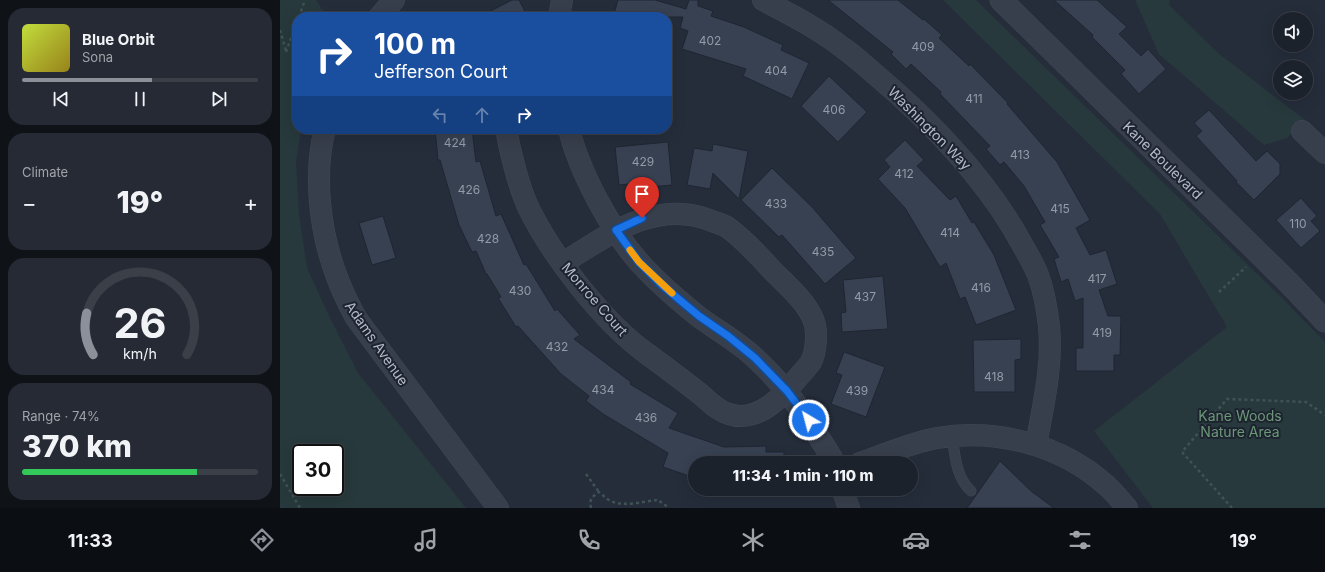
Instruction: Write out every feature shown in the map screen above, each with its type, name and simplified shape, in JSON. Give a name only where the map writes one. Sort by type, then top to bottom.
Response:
[{"type":"street","points":[[383,12],[394,0]]},
{"type":"street","points":[[560,12],[562,0]]},
{"type":"street","name":"Washington Way","points":[[763,0],[792,15],[843,47],[896,92],[942,135],[973,171],[998,204],[1026,250],[1038,275],[1049,324],[1049,368],[1036,445]]},
{"type":"street","name":"Kane Boulevard","points":[[1001,0],[1287,281],[1325,321]]},
{"type":"street","points":[[1302,131],[1325,153]]},
{"type":"street","name":"Adams Avenue","points":[[324,134],[320,156],[320,201],[329,250],[336,276],[344,295],[356,318],[498,508]]},
{"type":"street","name":"Monroe Court","points":[[507,134],[513,162],[528,206],[546,239],[563,263],[612,323],[639,347],[718,409],[735,416],[752,415],[763,410],[787,391],[811,362],[816,344],[815,325],[808,308],[748,244],[726,226],[699,215],[671,213],[642,218],[616,230],[563,263]]},
{"type":"street","points":[[570,134],[574,147],[593,191],[616,230],[639,262],[663,286],[699,316],[728,336],[755,358],[787,391],[809,420],[831,456]]},
{"type":"street","points":[[880,456],[936,438],[952,436],[963,435],[1016,440],[1052,450],[1080,467],[1107,486],[1127,508]]},
{"type":"street","points":[[845,496],[849,508]]},
{"type":"lane","points":[[952,436],[957,468],[966,486],[971,491]]},
{"type":"path","points":[[301,12],[305,0]]},
{"type":"path","points":[[280,30],[286,52],[292,36]]},
{"type":"path","points":[[1219,292],[1249,264]]},
{"type":"path","points":[[1232,508],[1182,452],[1227,399],[1306,402],[1325,415]]},
{"type":"path","points":[[280,474],[300,508]]},
{"type":"path","points":[[586,474],[608,500],[616,503],[627,504],[658,500],[669,508]]},
{"type":"path","points":[[591,508],[591,498],[600,492]]},
{"type":"green space","points":[[280,0],[316,0],[324,12],[292,12],[292,134],[300,134],[296,162],[299,214],[307,268],[358,373],[466,508],[280,508]]},
{"type":"green space","name":"Kane Woods Nature Area","points":[[943,0],[976,0],[1285,301],[1325,342],[1325,508],[1153,508],[1094,431],[1227,327],[1160,214]]},
{"type":"green space","points":[[1135,0],[1170,0],[1169,5],[1218,53],[1273,95],[1273,100],[1279,100],[1305,120],[1287,138],[1264,145],[1159,54]]},
{"type":"building","points":[[512,0],[519,0],[525,12],[489,12]]},
{"type":"building","points":[[618,0],[655,0],[686,9],[689,0],[698,0],[698,6],[713,11],[711,16],[744,27],[783,45],[781,50],[809,63],[792,99],[743,76],[746,69],[682,49],[688,31],[680,28],[683,17],[672,17],[672,12],[614,12]]},
{"type":"building","points":[[828,0],[898,0],[923,20],[924,19],[942,35],[939,38],[969,66],[970,64],[1008,103],[1007,104],[1057,162],[1090,220],[1076,228],[1090,255],[1106,250],[1117,284],[1099,290],[1108,316],[1121,316],[1120,355],[1114,355],[1114,371],[1076,371],[1076,348],[1083,348],[1083,298],[1075,301],[1068,279],[1061,282],[1054,259],[1059,257],[1040,225],[1045,222],[1024,186],[1004,162],[1000,165],[986,149],[990,146],[940,94],[941,92],[911,64],[906,69],[891,54],[893,52]]},
{"type":"building","points":[[1054,0],[1097,0],[1127,27],[1119,34],[1141,56],[1148,49],[1166,69],[1139,94],[1121,74],[1125,70],[1092,37],[1093,35]]},
{"type":"building","points":[[829,76],[867,112],[838,142],[801,106]]},
{"type":"building","points":[[1209,110],[1256,161],[1267,151],[1280,164],[1280,174],[1254,200],[1236,182],[1237,181],[1196,136],[1202,131],[1194,123]]},
{"type":"building","points":[[435,134],[473,134],[476,162],[480,161],[496,216],[501,214],[524,265],[526,264],[555,311],[557,309],[580,335],[574,339],[631,382],[630,384],[678,413],[669,428],[724,447],[766,446],[766,452],[784,452],[784,456],[688,456],[688,476],[663,467],[668,453],[603,414],[586,401],[589,396],[561,374],[518,326],[516,327],[498,298],[501,297],[486,274],[476,251],[472,252],[459,225],[440,160],[438,160]]},
{"type":"building","points":[[905,140],[924,160],[917,166],[950,200],[956,196],[972,223],[974,222],[994,255],[1016,310],[976,325],[965,297],[960,299],[946,263],[940,267],[905,208],[878,179],[890,167],[884,160]]},
{"type":"building","points":[[668,142],[672,185],[650,187],[649,182],[619,185],[615,147]]},
{"type":"building","points":[[713,144],[748,151],[739,199],[713,173],[710,189],[687,185],[694,148],[712,151]]},
{"type":"building","points":[[772,168],[812,207],[856,258],[825,284],[782,235],[779,237],[741,200]]},
{"type":"building","points":[[1301,198],[1317,216],[1311,221],[1320,231],[1301,248],[1276,220]]},
{"type":"building","points":[[383,216],[396,258],[372,265],[359,223]]},
{"type":"building","points":[[883,276],[888,329],[842,332],[841,313],[846,312],[843,280]]},
{"type":"building","points":[[1021,339],[1021,359],[1015,360],[1015,392],[974,392],[973,340]]},
{"type":"building","points":[[844,352],[885,367],[866,417],[831,404],[842,375],[836,373]]},
{"type":"building","points":[[1000,461],[1031,491],[1054,508],[967,508]]},
{"type":"slow traffic","points":[[630,250],[639,262],[672,293]]},
{"type":"route","points":[[642,218],[616,230],[639,262],[663,286],[699,316],[728,336],[755,358],[787,391],[809,420]]}]
